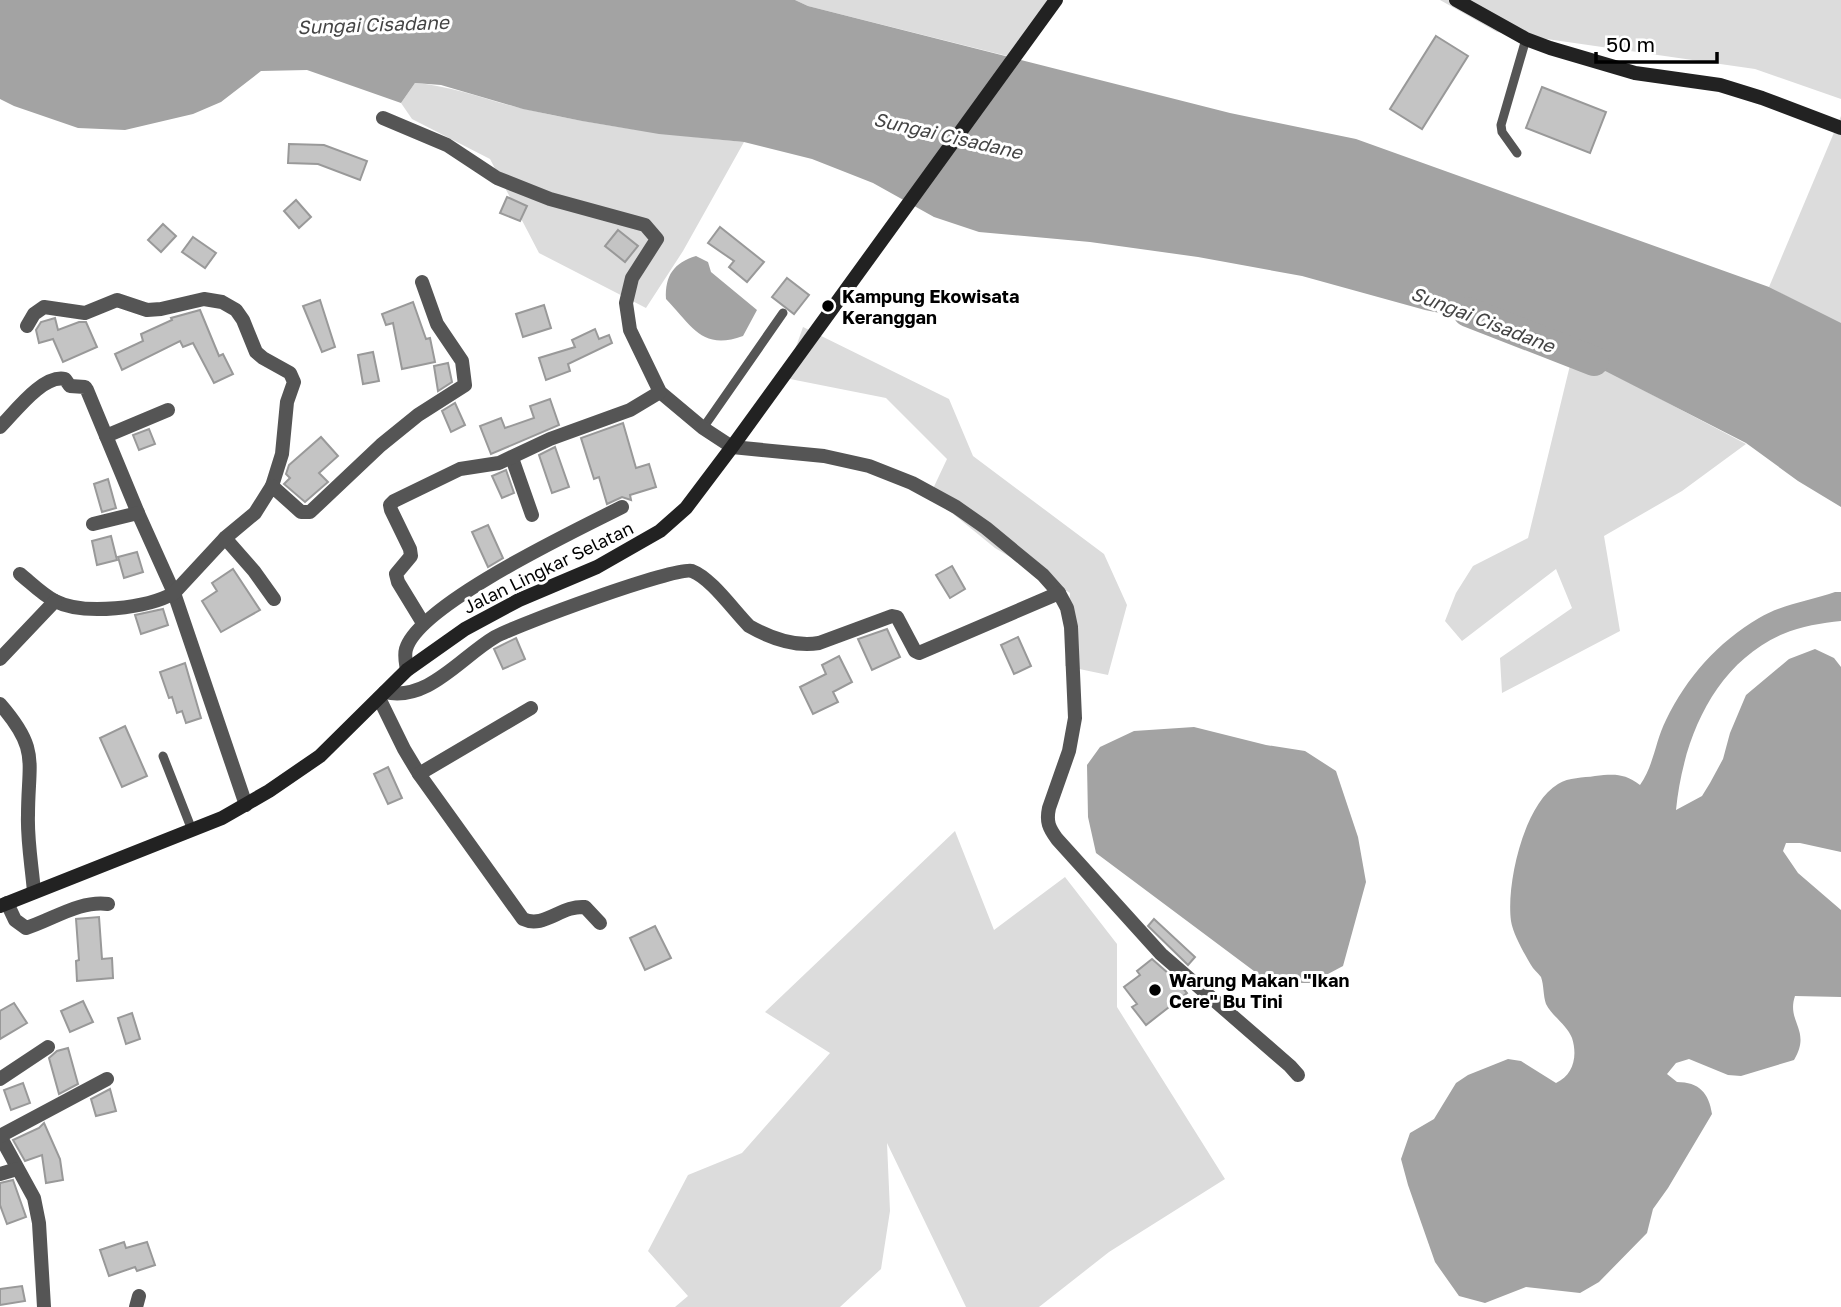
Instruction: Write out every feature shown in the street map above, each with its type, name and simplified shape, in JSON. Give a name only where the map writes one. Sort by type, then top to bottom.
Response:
[{"type":"main road","name":"Jalan Lingkar Selatan","points":[[4,905],[192,830],[246,805],[320,756],[407,670],[465,629],[519,600],[597,567],[660,531],[686,508],[732,447],[1056,0]]},
{"type":"main road","points":[[1456,0],[1526,39],[1626,71],[1720,85],[1841,128]]},
{"type":"street","points":[[383,117],[447,145],[497,178],[550,199],[645,225],[657,239],[632,278],[626,303],[629,331],[660,392],[703,428],[732,447],[824,456],[869,466],[912,483],[956,507],[986,528],[1043,575],[1059,593],[1067,608],[1071,627],[1075,718],[1069,751],[1049,808],[1048,827],[1161,954],[1298,1075]]},
{"type":"street","points":[[272,486],[301,512],[310,512],[381,444],[418,415],[465,386],[462,361],[437,324],[422,282]]},
{"type":"street","points":[[20,574],[55,601],[71,606],[105,608],[146,604],[174,593],[225,538],[255,513],[272,486],[282,454],[287,402],[294,382],[290,373],[256,352],[243,320],[236,310],[222,302],[204,299],[147,310],[117,300],[85,313],[44,307],[34,314],[27,326]]},
{"type":"street","points":[[0,427],[43,384],[53,378],[65,379],[70,386],[87,390],[174,593],[246,805]]},
{"type":"street","points":[[423,623],[398,582],[396,574],[411,556],[390,505],[394,501],[460,469],[490,466],[512,458],[550,439],[629,410],[660,392]]},
{"type":"street","points":[[106,436],[168,410]]},
{"type":"street","points":[[512,458],[531,515]]},
{"type":"street","points":[[407,670],[404,654],[406,646],[423,623],[480,583],[622,507]]},
{"type":"street","points":[[93,524],[138,513]]},
{"type":"street","points":[[225,538],[254,570],[274,599]]},
{"type":"street","points":[[600,923],[585,907],[576,906],[542,921],[531,923],[523,919],[419,774],[404,749],[382,695],[397,695],[430,684],[494,638],[518,625],[651,579],[688,570],[706,581],[749,626],[758,631],[798,645],[807,645],[891,616],[897,617],[915,651],[919,653],[1059,593]]},
{"type":"street","points":[[0,659],[55,601]]},
{"type":"street","points":[[0,704],[20,729],[28,746],[31,765],[27,817],[34,892]]},
{"type":"street","points":[[419,774],[531,708]]},
{"type":"street","points":[[4,905],[19,925],[26,928],[87,905],[108,904]]},
{"type":"street","points":[[0,1079],[48,1047]]},
{"type":"street","points":[[44,1307],[39,1223],[34,1198],[0,1136],[107,1079]]},
{"type":"street","points":[[0,1174],[17,1168]]},
{"type":"lane","points":[[1517,153],[1502,132],[1501,125],[1526,39]]},
{"type":"lane","points":[[703,428],[783,313]]},
{"type":"lane","points":[[163,756],[192,830]]},
{"type":"shaded area","points":[[795,0],[1051,0],[1015,58],[808,6]]},
{"type":"shaded area","points":[[1440,0],[1841,0],[1841,99],[1755,69],[1497,32]]},
{"type":"shaded area","points":[[415,83],[443,87],[511,106],[579,120],[744,142],[683,251],[646,308],[539,253],[490,159],[412,119],[401,103]]},
{"type":"shaded area","points":[[1841,116],[1841,325],[1769,287]]},
{"type":"shaded area","points":[[803,327],[949,399],[973,456],[1104,554],[1127,605],[1108,675],[1065,666],[1070,593],[995,548],[930,495],[947,459],[886,398],[785,378]]},
{"type":"shaded area","points":[[1573,353],[1746,444],[1682,491],[1604,536],[1620,631],[1502,693],[1500,658],[1572,608],[1556,569],[1462,641],[1445,621],[1456,593],[1473,566],[1528,538]]},
{"type":"shaded area","points":[[955,831],[994,930],[1065,877],[1117,944],[1117,1007],[1225,1179],[1109,1252],[1039,1307],[966,1307],[887,1143],[890,1211],[881,1269],[840,1307],[675,1307],[688,1296],[648,1251],[688,1175],[742,1153],[830,1053],[765,1012]]},
{"type":"water","points":[[0,0],[795,0],[808,6],[1230,113],[1356,139],[1769,287],[1841,323],[1841,507],[1798,481],[1746,443],[1519,329],[1425,310],[1302,276],[1198,257],[1090,242],[979,232],[934,217],[873,183],[812,159],[744,142],[659,134],[582,121],[523,109],[441,85],[415,83],[401,103],[307,70],[261,71],[221,102],[193,114],[125,130],[78,128],[0,99]]},
{"type":"water","points":[[696,256],[708,262],[711,272],[757,310],[743,336],[729,340],[707,338],[691,327],[666,299],[667,283],[672,271],[682,262]]},
{"type":"water","points":[[1841,592],[1841,621],[1804,627],[1783,634],[1759,647],[1738,664],[1721,684],[1695,731],[1686,757],[1676,810],[1702,796],[1710,783],[1723,759],[1730,733],[1746,695],[1789,659],[1815,649],[1834,658],[1841,667],[1841,852],[1800,843],[1786,843],[1783,851],[1798,873],[1841,910],[1841,997],[1795,996],[1793,1005],[1800,1041],[1794,1060],[1741,1076],[1728,1075],[1689,1059],[1676,1063],[1667,1074],[1677,1082],[1691,1084],[1702,1090],[1712,1114],[1653,1209],[1647,1233],[1599,1282],[1580,1293],[1526,1287],[1485,1303],[1459,1296],[1435,1262],[1401,1159],[1410,1133],[1434,1119],[1456,1083],[1468,1075],[1508,1059],[1521,1061],[1556,1083],[1567,1075],[1573,1065],[1572,1038],[1546,1004],[1541,977],[1522,949],[1511,921],[1511,887],[1515,867],[1527,826],[1536,809],[1546,794],[1558,784],[1571,779],[1619,775],[1640,785],[1674,704],[1694,675],[1717,650],[1768,613]]},
{"type":"water","points":[[1194,727],[1266,745],[1305,751],[1336,771],[1358,837],[1366,882],[1343,966],[1311,983],[1270,983],[1096,853],[1088,817],[1087,765],[1100,747],[1134,731]]},
{"type":"building","points":[[1436,36],[1468,56],[1422,129],[1390,109]]},
{"type":"building","points":[[1542,87],[1606,112],[1590,153],[1526,128]]},
{"type":"building","points":[[289,144],[324,145],[367,161],[360,180],[318,164],[288,163]]},
{"type":"building","points":[[507,197],[527,206],[520,221],[500,213]]},
{"type":"building","points":[[296,200],[311,217],[299,228],[284,211]]},
{"type":"building","points":[[163,224],[176,236],[161,252],[148,240]]},
{"type":"building","points":[[720,227],[764,262],[747,282],[729,267],[734,261],[708,243]]},
{"type":"building","points":[[618,230],[638,246],[625,262],[605,246]]},
{"type":"building","points":[[193,237],[216,253],[205,268],[182,252]]},
{"type":"building","points":[[787,278],[809,295],[794,314],[772,297]]},
{"type":"building","points":[[320,300],[335,347],[322,352],[303,306]]},
{"type":"building","points":[[413,302],[426,339],[430,338],[435,362],[402,369],[393,323],[386,325],[382,314]]},
{"type":"building","points":[[544,305],[551,328],[523,337],[516,314]]},
{"type":"building","points":[[200,310],[219,356],[223,354],[233,374],[214,383],[193,343],[183,347],[180,341],[122,370],[115,354],[143,341],[141,334],[172,320],[171,318]]},
{"type":"building","points":[[55,318],[58,330],[86,322],[97,347],[63,362],[53,339],[39,343],[36,330],[41,322]]},
{"type":"building","points":[[595,329],[599,339],[609,335],[612,343],[568,364],[570,371],[546,380],[539,358],[575,347],[572,340]]},
{"type":"building","points":[[373,352],[379,381],[363,384],[358,355]]},
{"type":"building","points":[[448,363],[452,382],[438,391],[434,366]]},
{"type":"building","points":[[550,399],[559,425],[491,454],[480,426],[501,418],[505,428],[534,418],[530,406]]},
{"type":"building","points":[[455,403],[465,425],[451,432],[442,411]]},
{"type":"building","points":[[623,423],[636,468],[649,464],[656,487],[630,495],[631,500],[622,497],[607,504],[599,477],[594,479],[581,438]]},
{"type":"building","points":[[149,429],[155,444],[139,450],[133,435]]},
{"type":"building","points":[[321,437],[338,456],[319,473],[328,482],[305,502],[284,484],[290,478],[286,474],[289,465]]},
{"type":"building","points":[[555,447],[569,487],[552,493],[539,455]]},
{"type":"building","points":[[506,470],[514,493],[502,498],[492,476]]},
{"type":"building","points":[[108,479],[116,508],[102,512],[94,484]]},
{"type":"building","points":[[488,525],[503,558],[488,567],[472,532]]},
{"type":"building","points":[[111,536],[117,560],[97,565],[92,541]]},
{"type":"building","points":[[137,552],[143,572],[124,578],[118,557]]},
{"type":"building","points":[[952,566],[965,589],[950,598],[936,575]]},
{"type":"building","points":[[233,569],[260,610],[221,632],[202,601],[217,591],[212,583]]},
{"type":"building","points":[[163,609],[168,625],[141,634],[135,615]]},
{"type":"building","points":[[887,629],[900,657],[872,670],[858,639]]},
{"type":"building","points":[[1018,637],[1031,666],[1014,674],[1001,645]]},
{"type":"building","points":[[516,638],[525,659],[503,669],[494,649]]},
{"type":"building","points":[[839,656],[852,682],[833,692],[838,702],[813,714],[800,687],[826,674],[822,665]]},
{"type":"building","points":[[185,663],[201,718],[186,723],[182,711],[177,713],[172,697],[169,698],[160,672]]},
{"type":"building","points":[[125,726],[147,776],[122,787],[100,738]]},
{"type":"building","points":[[388,767],[402,798],[388,804],[374,774]]},
{"type":"building","points":[[99,917],[102,959],[112,958],[113,978],[77,981],[76,961],[79,960],[76,919]]},
{"type":"building","points":[[1154,919],[1195,957],[1188,965],[1148,926]]},
{"type":"building","points":[[655,926],[671,958],[645,970],[630,938]]},
{"type":"building","name":"Warung Makan \"Ikan Cere\" Bu Tini","points":[[1152,959],[1187,993],[1146,1025],[1132,1007],[1137,1004],[1124,987],[1140,975],[1137,971]]},
{"type":"building","points":[[83,1001],[93,1022],[70,1032],[61,1011]]},
{"type":"building","points":[[14,1003],[27,1023],[0,1039],[0,1011]]},
{"type":"building","points":[[132,1013],[140,1039],[126,1044],[118,1018]]},
{"type":"building","points":[[68,1048],[78,1084],[59,1094],[49,1058],[57,1051]]},
{"type":"building","points":[[23,1083],[30,1103],[11,1110],[4,1090]]},
{"type":"building","points":[[110,1089],[116,1111],[96,1116],[91,1099]]},
{"type":"building","points":[[44,1123],[60,1159],[63,1180],[46,1183],[42,1155],[25,1161],[13,1140]]},
{"type":"building","points":[[13,1180],[26,1217],[7,1224],[0,1205],[0,1183]]},
{"type":"building","points":[[124,1242],[126,1248],[147,1242],[155,1265],[137,1271],[135,1267],[109,1276],[100,1250]]},
{"type":"building","points":[[22,1286],[25,1301],[0,1305],[0,1289]]},
{"type":"waterway","name":"Sungai Cisadane","points":[[1468,312],[1594,361]]},
{"type":"place","name":"Kampung Ekowisata Keranggan","points":[[828,306]]},
{"type":"place","name":"Warung Makan \"Ikan Cere\" Bu Tini","points":[[1155,990]]}]
